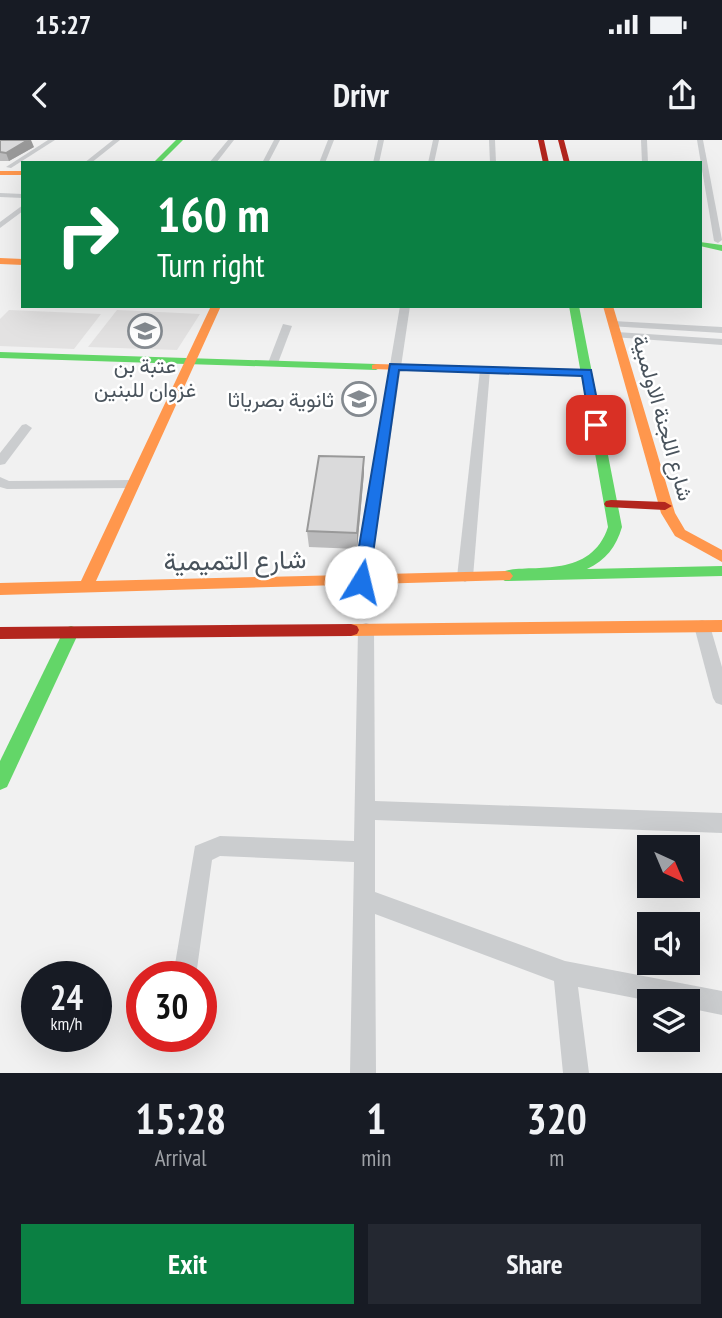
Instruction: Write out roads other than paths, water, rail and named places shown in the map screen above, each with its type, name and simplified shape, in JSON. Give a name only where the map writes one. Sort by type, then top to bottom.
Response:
[{"type":"main road","points":[[158,161],[180,140]]},
{"type":"main road","points":[[543,150],[566,154]]},
{"type":"main road","points":[[0,261],[21,262]]},
{"type":"main road","points":[[85,588],[215,308]]},
{"type":"main road","points":[[523,576],[577,568],[602,555],[614,538],[611,504],[574,308]]},
{"type":"main road","name":"شارع اللجنة الاولمبية","points":[[609,308],[665,506],[680,533],[722,557]]},
{"type":"main road","points":[[0,355],[587,373]]},
{"type":"main road","points":[[611,504],[665,506]]},
{"type":"main road","name":"شارع التميمية","points":[[0,589],[722,571]]},
{"type":"main road","points":[[0,633],[722,626]]},
{"type":"main road","points":[[0,781],[71,632]]},
{"type":"street","points":[[22,161],[52,140]]},
{"type":"street","points":[[90,161],[117,140]]},
{"type":"street","points":[[214,161],[231,140]]},
{"type":"street","points":[[266,161],[277,140]]},
{"type":"street","points":[[324,161],[331,140]]},
{"type":"street","points":[[376,161],[381,140]]},
{"type":"street","points":[[431,161],[436,140]]},
{"type":"street","points":[[492,140],[493,161]]},
{"type":"street","points":[[644,140],[645,161]]},
{"type":"street","points":[[700,140],[710,192],[711,243]]},
{"type":"street","points":[[702,191],[722,193]]},
{"type":"street","points":[[0,195],[21,197]]},
{"type":"street","points":[[0,226],[21,209]]},
{"type":"street","points":[[361,582],[405,308]]},
{"type":"street","points":[[273,363],[287,326]]},
{"type":"street","points":[[615,330],[722,330]]},
{"type":"street","points":[[615,330],[722,342]]},
{"type":"street","points":[[465,577],[485,370]]},
{"type":"street","points":[[0,461],[26,428]]},
{"type":"street","points":[[0,481],[7,485],[133,484]]},
{"type":"street","points":[[702,626],[722,698]]},
{"type":"street","points":[[363,1073],[366,629]]},
{"type":"street","points":[[365,810],[722,822]]},
{"type":"street","points":[[186,961],[202,853],[220,846],[365,852]]},
{"type":"street","points":[[365,898],[565,974],[722,1003]]},
{"type":"street","points":[[565,974],[576,1073]]},
{"type":"place","name":"عتبة بن غزوان للبنين","points":[[145,331]]},
{"type":"place","name":"ثانوية بصرياثا","points":[[359,399]]}]
